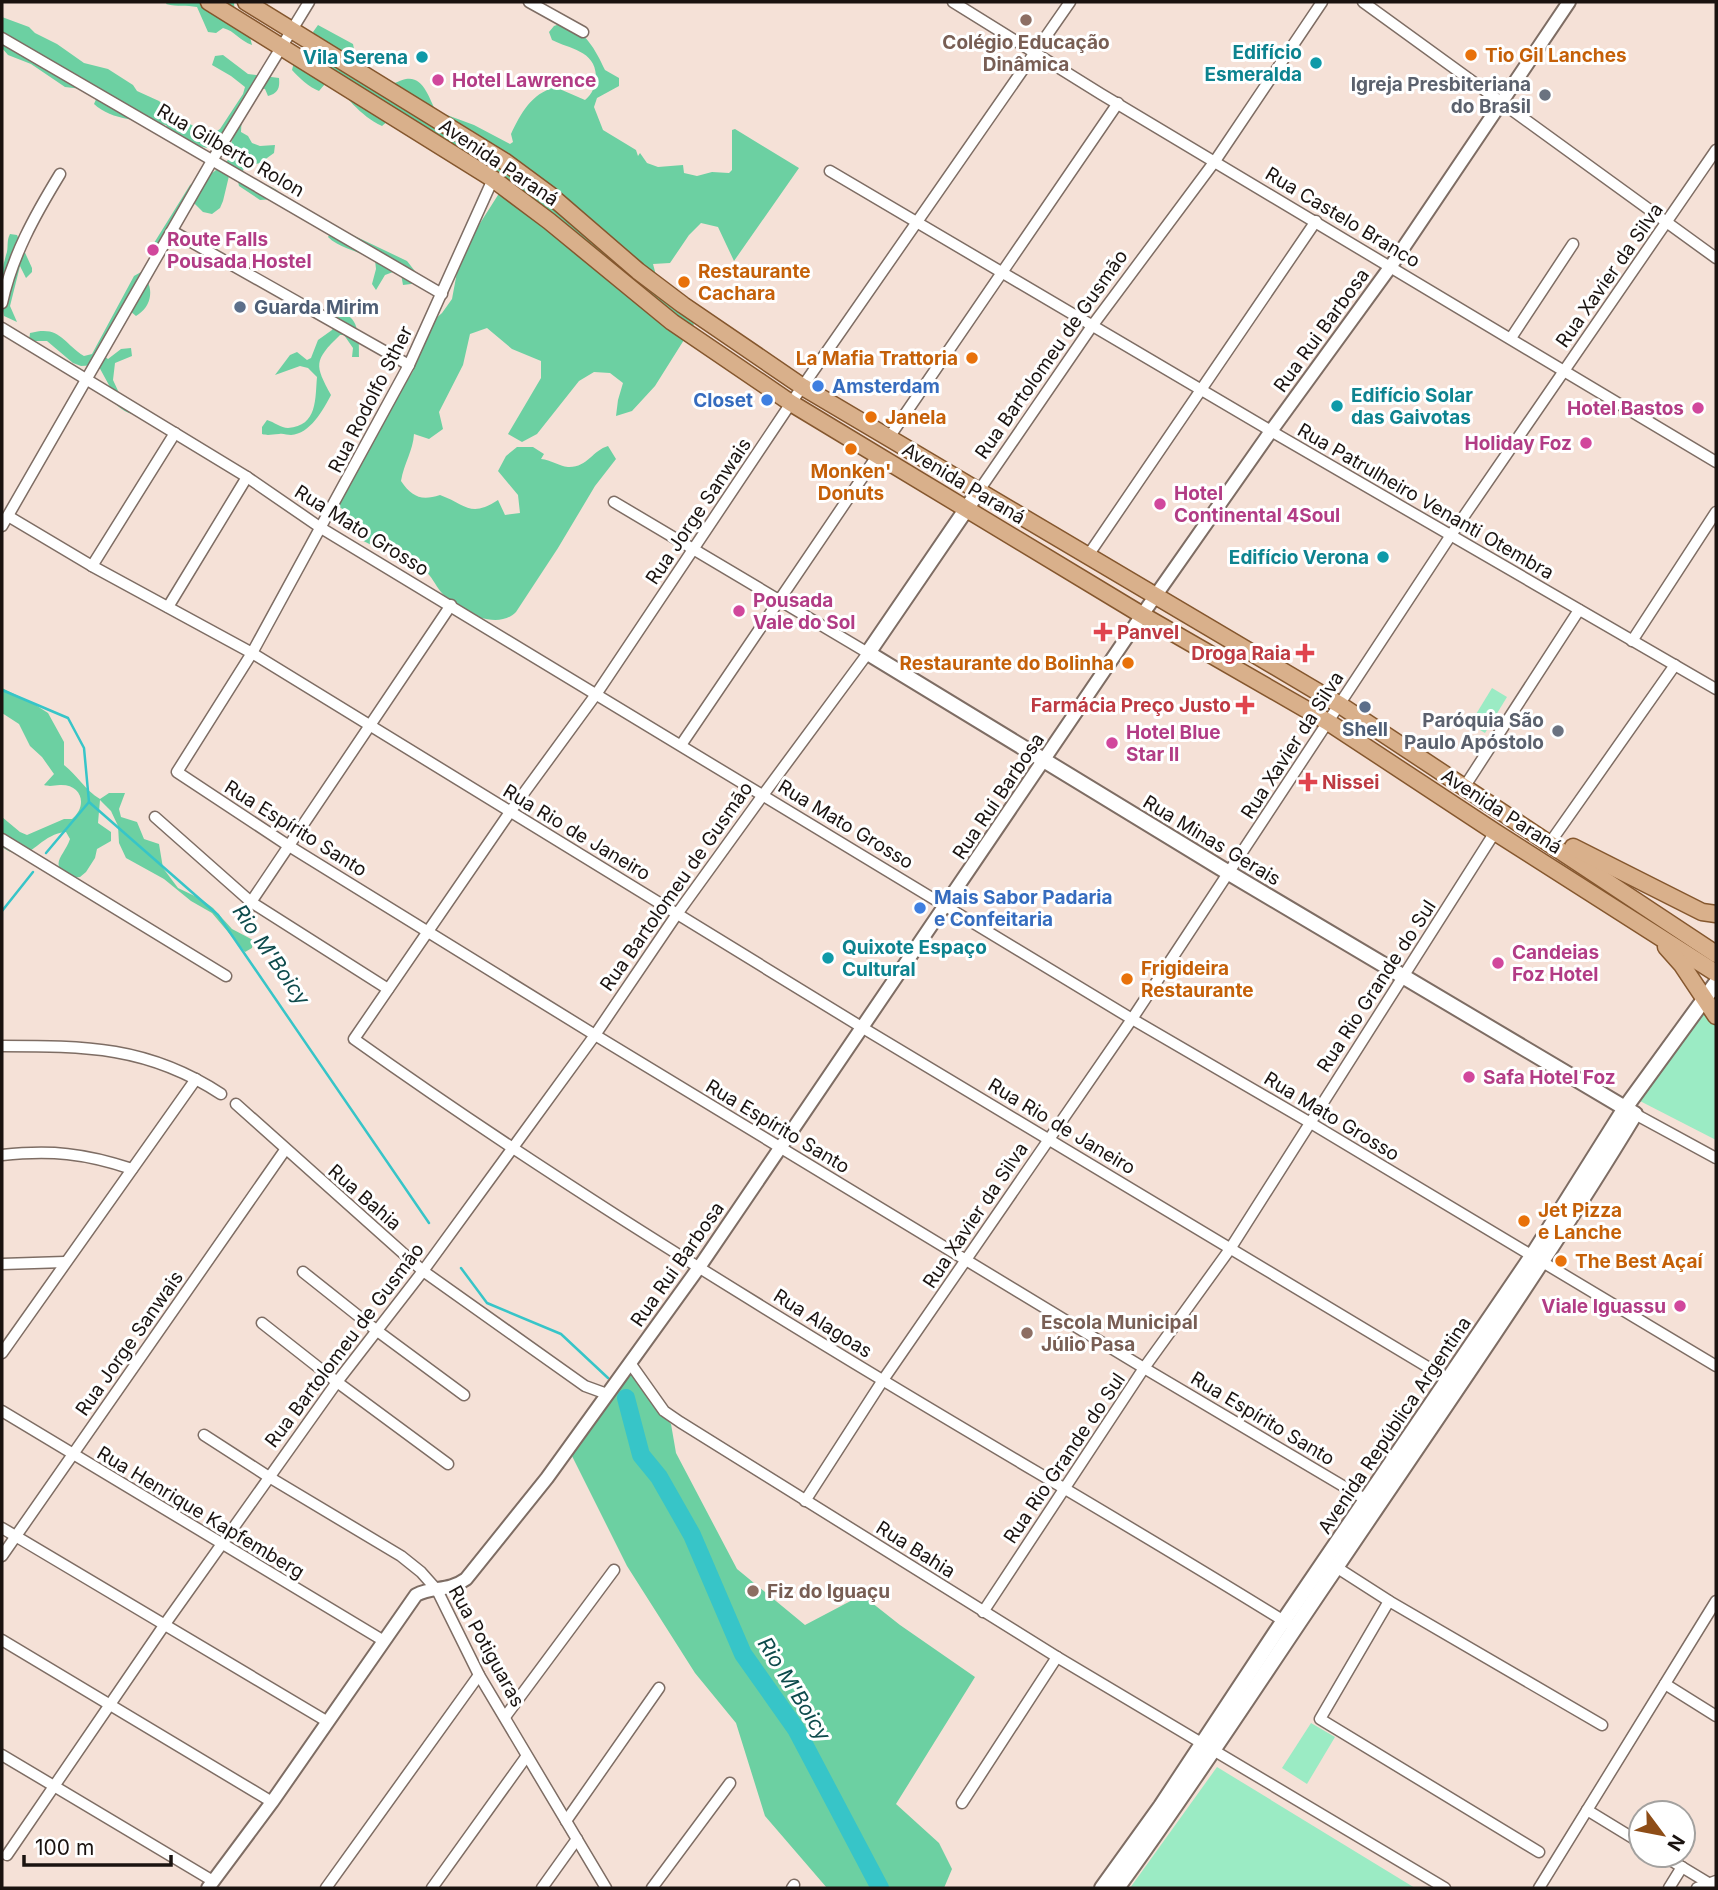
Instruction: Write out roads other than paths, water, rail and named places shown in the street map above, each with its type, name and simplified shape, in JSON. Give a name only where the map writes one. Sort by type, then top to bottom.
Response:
[{"type":"main road","name":"Avenida Paraná","points":[[209,2],[493,179],[550,221],[672,322],[792,403],[1142,615],[1328,722],[1716,973]]},
{"type":"main road","name":"Avenida Paraná","points":[[246,2],[505,161],[551,195],[682,306],[803,387],[1340,705],[1716,954]]},
{"type":"main road","name":"Rua Bartolomeu de Gusmão","points":[[868,653],[978,492]]},
{"type":"main road","name":"Rua Minas Gerais","points":[[868,653],[1403,978],[1630,1111]]},
{"type":"main road","points":[[1529,828],[1554,837],[1702,912],[1716,914]]},
{"type":"main road","points":[[1650,929],[1682,965],[1716,1016]]},
{"type":"main road","name":"Avenida República Argentina","points":[[1102,1888],[1207,1746],[1372,1503],[1536,1259],[1630,1111],[1716,983]]},
{"type":"main road","name":"Avenida República Argentina","points":[[1289,1625],[1336,1567],[1372,1503]]},
{"type":"main road","name":"Avenida República Argentina","points":[[1117,1888],[1171,1813],[1207,1746]]},
{"type":"street","points":[[2,526],[213,159],[309,2]]},
{"type":"street","points":[[529,2],[583,32]]},
{"type":"street","name":"Rua Castelo Branco","points":[[953,2],[1716,463]]},
{"type":"street","name":"Rua Jorge Sanwais","points":[[354,1039],[510,812],[597,694],[693,547],[1070,2]]},
{"type":"street","name":"Rua Bartolomeu de Gusmão","points":[[978,492],[1092,326],[1215,160],[1322,2]]},
{"type":"street","points":[[1363,2],[1716,258]]},
{"type":"street","name":"Rua Rui Barbosa","points":[[210,1885],[328,1723],[415,1595],[454,1587],[466,1579],[547,1478],[630,1363],[863,1028],[1142,615],[1270,431],[1391,266],[1569,2]]},
{"type":"street","name":"Rua Gilberto Rolon","points":[[2,38],[442,294]]},
{"type":"street","points":[[888,439],[1118,103]]},
{"type":"street","name":"Rua Xavier da Silva","points":[[805,1501],[883,1380],[1132,1019],[1451,535],[1716,150]]},
{"type":"street","name":"Rua Patrulheiro Venanti Otembra","points":[[831,171],[1270,431],[1716,689]]},
{"type":"street","points":[[2,303],[11,268],[22,241],[60,174]]},
{"type":"street","name":"Rua Rodolfo Sther","points":[[177,772],[252,653],[409,365],[493,179]]},
{"type":"street","points":[[1087,557],[1316,221]]},
{"type":"street","points":[[172,231],[409,365]]},
{"type":"street","points":[[1511,338],[1573,244]]},
{"type":"street","name":"Rua Mato Grosso","points":[[2,328],[247,477],[321,528],[1132,1019],[1716,1366]]},
{"type":"street","points":[[92,566],[175,433]]},
{"type":"street","points":[[681,746],[877,456]]},
{"type":"street","points":[[168,607],[247,477]]},
{"type":"street","name":"Rua Minas Gerais","points":[[614,502],[868,653]]},
{"type":"street","points":[[1632,640],[1716,512]]},
{"type":"street","name":"Rua Rio de Janeiro","points":[[8,516],[92,566],[252,653],[863,1028],[1453,1382]]},
{"type":"street","points":[[251,902],[451,606]]},
{"type":"street","points":[[1465,786],[1579,610]]},
{"type":"street","name":"Rua Bartolomeu de Gusmão","points":[[7,1855],[165,1624],[337,1382],[423,1271],[594,1035],[677,914],[868,653]]},
{"type":"street","points":[[1554,837],[1675,665]]},
{"type":"street","name":"Rua Espírito Santo","points":[[177,772],[289,846],[594,1035],[1372,1503]]},
{"type":"street","points":[[155,817],[251,902],[388,989]]},
{"type":"street","name":"Rua Rio Grande do Sul","points":[[983,1612],[1144,1368],[1230,1249],[1495,832]]},
{"type":"street","points":[[2,839],[226,976]]},
{"type":"street","name":"Rua Alagoas","points":[[354,1039],[512,1148],[700,1266],[883,1380],[1289,1625]]},
{"type":"street","points":[[2,1046],[82,1046],[163,1063],[221,1094]]},
{"type":"street","points":[[2,1353],[196,1079]]},
{"type":"street","name":"Rua Bahia","points":[[236,1104],[423,1271],[585,1386],[607,1394]]},
{"type":"street","name":"Rua Minas Gerais","points":[[1630,1111],[1716,1158]]},
{"type":"street","name":"Rua Jorge Sanwais","points":[[2,1556],[285,1150]]},
{"type":"street","points":[[2,1155],[41,1151],[99,1158],[132,1169]]},
{"type":"street","points":[[2,1264],[65,1262]]},
{"type":"street","points":[[303,1272],[464,1395]]},
{"type":"street","points":[[262,1323],[449,1464]]},
{"type":"street","name":"Rua Bahia","points":[[630,1363],[664,1411],[983,1612],[1446,1888]]},
{"type":"street","name":"Rua Henrique Kapfemberg","points":[[2,1411],[222,1546],[384,1641]]},
{"type":"street","name":"Rua Potiguaras","points":[[204,1435],[401,1556],[421,1572],[437,1590],[479,1675],[606,1888]]},
{"type":"street","points":[[2,1528],[328,1723]]},
{"type":"street","points":[[1336,1567],[1602,1725]]},
{"type":"street","points":[[505,1717],[614,1570]]},
{"type":"street","points":[[1390,1601],[1320,1720],[1539,1852]]},
{"type":"street","points":[[1539,1888],[1716,1601]]},
{"type":"street","points":[[2,1640],[272,1802]]},
{"type":"street","points":[[962,1803],[1058,1657]]},
{"type":"street","points":[[326,1888],[479,1675]]},
{"type":"street","points":[[1665,1684],[1716,1716]]},
{"type":"street","points":[[566,1821],[659,1688]]},
{"type":"street","points":[[2,1755],[210,1885]]},
{"type":"street","points":[[432,1888],[526,1757]]},
{"type":"street","points":[[652,1888],[730,1783]]},
{"type":"street","points":[[1587,1810],[1627,1834]]},
{"type":"street","points":[[541,1888],[577,1839]]},
{"type":"street","points":[[1670,1888],[1681,1869]]},
{"type":"street","points":[[1686,1869],[1713,1883]]},
{"type":"street","points":[[1697,1888],[1713,1883]]},
{"type":"waterway","name":"Rio M'Boicy","points":[[2,690],[68,718],[84,748],[89,802],[218,915],[429,1223]]},
{"type":"waterway","points":[[46,853],[89,802]]},
{"type":"waterway","points":[[2,911],[33,872]]},
{"type":"waterway","name":"Rio M'Boicy","points":[[461,1268],[487,1303],[561,1334],[608,1378]]},
{"type":"waterway","name":"Rio M'Boicy","points":[[626,1398],[641,1455],[659,1477],[692,1535],[743,1654],[796,1729],[880,1888]]},
{"type":"place","name":"Colégio Educação Dinâmica","points":[[1026,20]]},
{"type":"place","name":"Tio Gil Lanches","points":[[1471,55]]},
{"type":"place","name":"Vila Serena","points":[[422,57]]},
{"type":"place","name":"Edifício Esmeralda","points":[[1316,63]]},
{"type":"place","name":"Hotel Lawrence","points":[[438,80]]},
{"type":"place","name":"Igreja Presbiteriana do Brasil","points":[[1545,95]]},
{"type":"place","name":"Route Falls Pousada Hostel","points":[[153,250]]},
{"type":"place","name":"Restaurante Cachara","points":[[684,282]]},
{"type":"place","name":"Guarda Mirim","points":[[240,307]]},
{"type":"place","name":"La Mafia Trattoria","points":[[972,358]]},
{"type":"place","name":"Amsterdam","points":[[818,386]]},
{"type":"place","name":"Closet","points":[[767,400]]},
{"type":"place","name":"Edifício Solar das Gaivotas","points":[[1337,406]]},
{"type":"place","name":"Hotel Bastos","points":[[1698,408]]},
{"type":"place","name":"Janela","points":[[871,417]]},
{"type":"place","name":"Holiday Foz","points":[[1586,443]]},
{"type":"place","name":"Monken' Donuts","points":[[851,449]]},
{"type":"place","name":"Hotel Continental 4Soul","points":[[1160,504]]},
{"type":"place","name":"Edifício Verona","points":[[1383,557]]},
{"type":"place","name":"Pousada Vale do Sol","points":[[739,611]]},
{"type":"place","name":"Panvel","points":[[1103,632]]},
{"type":"place","name":"Droga Raia","points":[[1305,653]]},
{"type":"place","name":"Restaurante do Bolinha","points":[[1128,663]]},
{"type":"place","name":"Farmácia Preço Justo","points":[[1245,705]]},
{"type":"place","name":"Shell","points":[[1365,707]]},
{"type":"place","name":"Paróquia São Paulo Apóstolo","points":[[1558,731]]},
{"type":"place","name":"Hotel Blue Star II","points":[[1112,743]]},
{"type":"place","name":"Nissei","points":[[1308,782]]},
{"type":"place","name":"Mais Sabor Padaria e Confeitaria","points":[[920,908]]},
{"type":"place","name":"Quixote Espaço Cultural","points":[[828,958]]},
{"type":"place","name":"Candeias Foz Hotel","points":[[1498,963]]},
{"type":"place","name":"Frigideira Restaurante","points":[[1127,979]]},
{"type":"place","name":"Safa Hotel Foz","points":[[1469,1077]]},
{"type":"place","name":"Jet Pizza e Lanche","points":[[1524,1221]]},
{"type":"place","name":"The Best Açaí","points":[[1561,1261]]},
{"type":"place","name":"Viale Iguassu","points":[[1680,1306]]},
{"type":"place","name":"Escola Municipal Júlio Pasa","points":[[1027,1333]]},
{"type":"place","name":"Fiz do Iguaçu","points":[[753,1591]]}]
